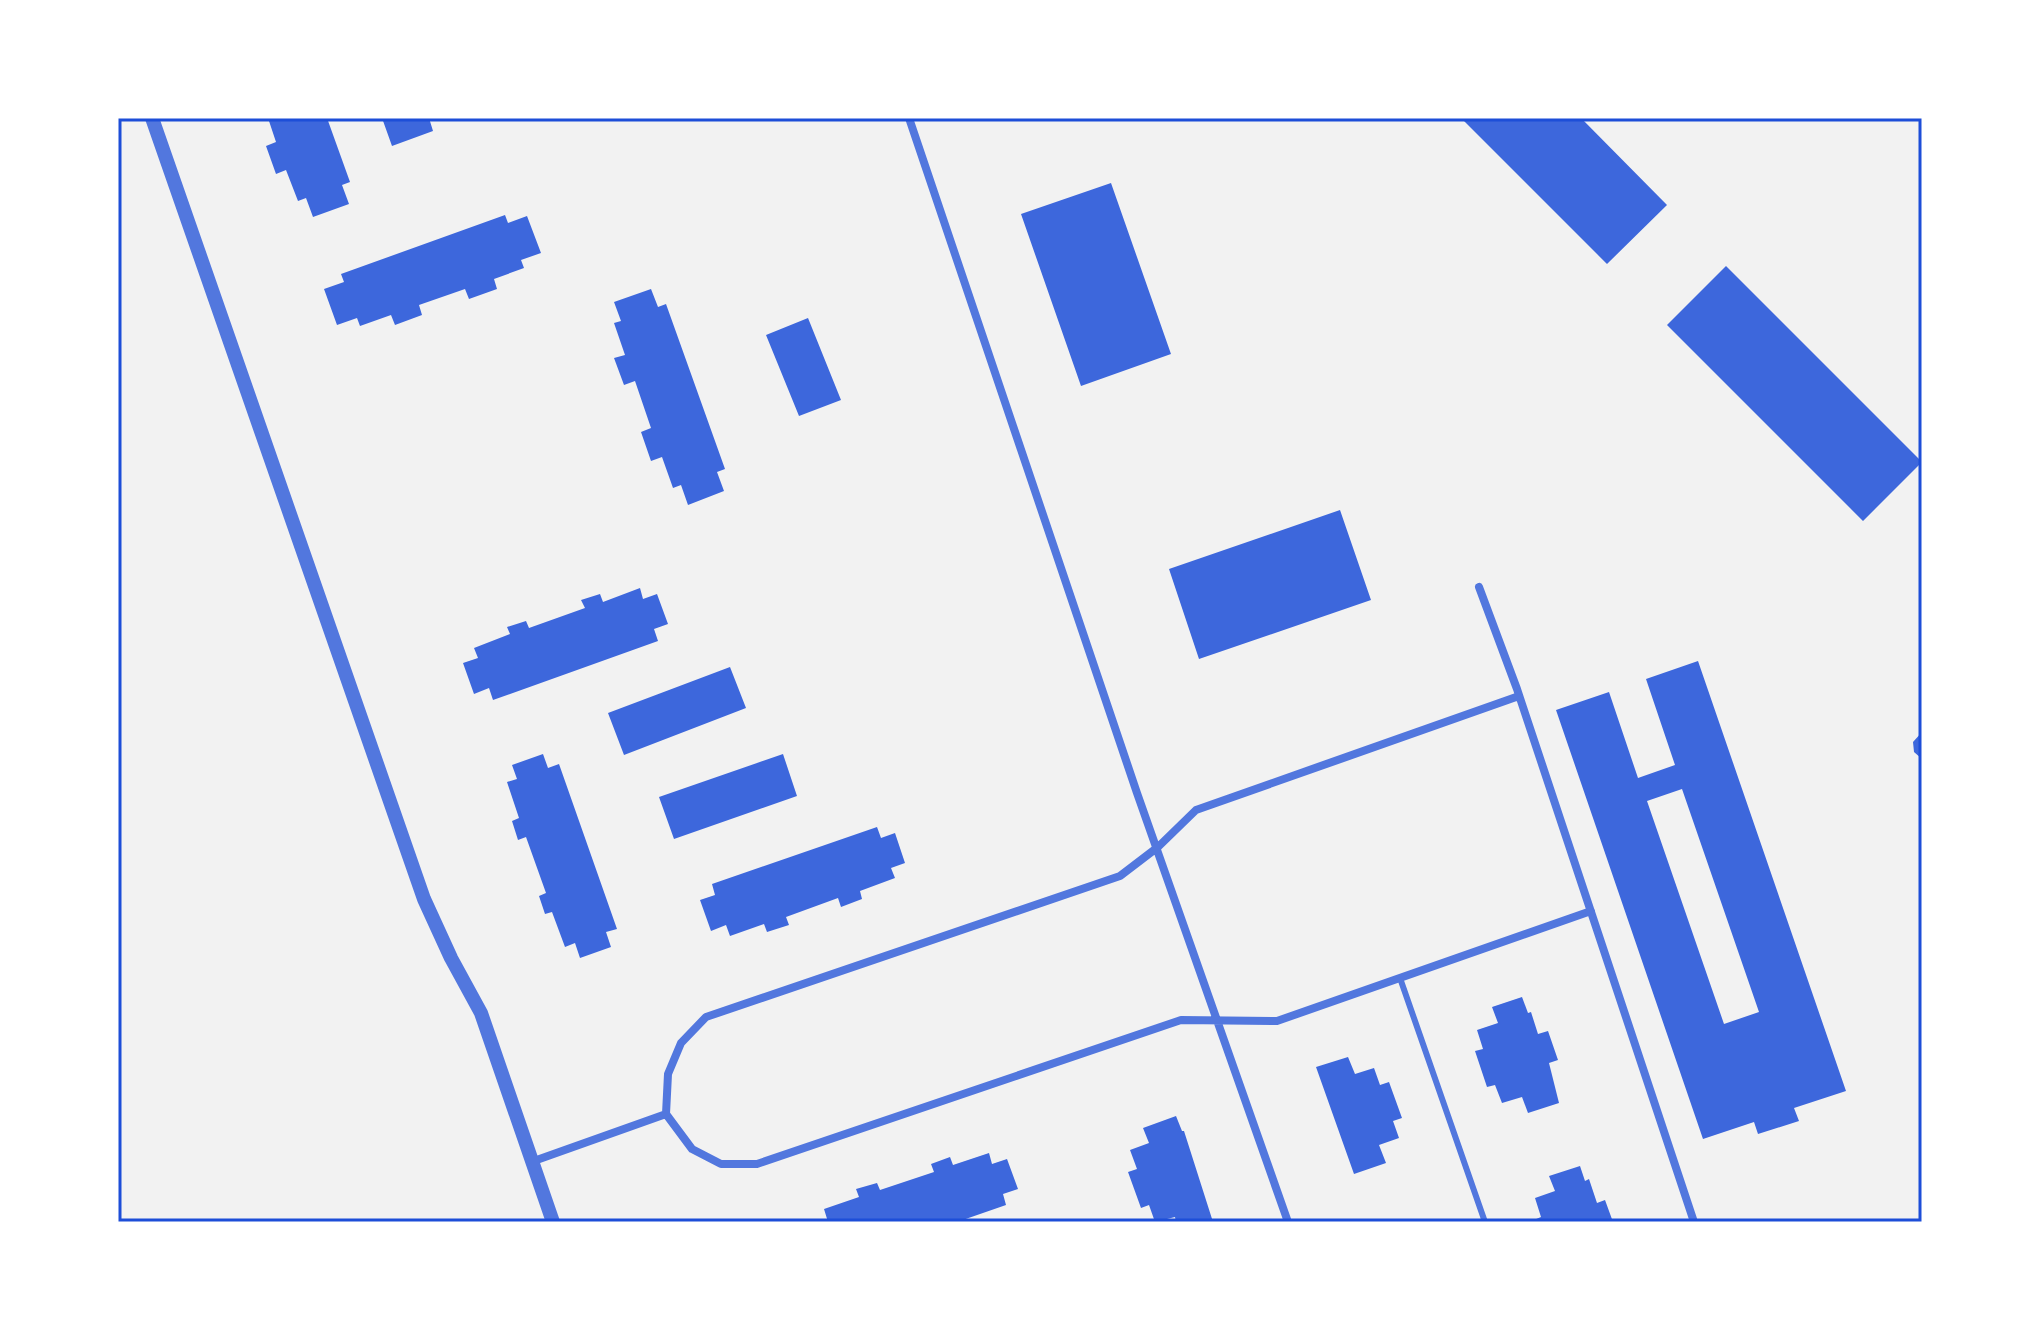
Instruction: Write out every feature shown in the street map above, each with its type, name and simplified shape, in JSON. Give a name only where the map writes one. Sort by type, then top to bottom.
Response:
[{"type":"street","points":[[152,118],[424,899],[481,1013],[553,1222]]},
{"type":"street","points":[[909,118],[1137,793],[1288,1222]]},
{"type":"street","points":[[1479,587],[1519,696],[1694,1222]]},
{"type":"street","points":[[1519,696],[1196,810],[1158,847],[1120,876],[706,1017],[681,1043],[672,1063],[668,1074],[666,1114],[692,1149],[721,1164],[757,1164],[1181,1020],[1277,1021],[1591,911]]},
{"type":"street","points":[[531,1162],[666,1114]]},
{"type":"lane","points":[[1400,978],[1485,1222]]},
{"type":"building","points":[[268,118],[327,118],[350,182],[342,185],[349,204],[313,217],[306,198],[298,201],[286,170],[276,174],[266,146],[276,142]]},
{"type":"building","points":[[382,118],[429,118],[433,131],[392,146]]},
{"type":"building","points":[[1461,118],[1581,118],[1667,205],[1607,264]]},
{"type":"building","points":[[1111,183],[1171,354],[1081,386],[1021,214]]},
{"type":"building","points":[[505,215],[508,223],[527,216],[541,253],[521,260],[524,268],[494,279],[497,289],[469,299],[465,289],[419,305],[422,315],[395,325],[391,315],[360,326],[357,318],[337,325],[324,289],[344,282],[341,274]]},
{"type":"building","points":[[1726,266],[1922,462],[1863,521],[1667,325]]},
{"type":"building","points":[[651,289],[658,307],[666,304],[725,469],[717,472],[724,491],[688,505],[681,485],[673,488],[662,457],[651,461],[641,432],[651,428],[635,381],[624,385],[614,358],[625,355],[614,323],[621,321],[614,302]]},
{"type":"building","points":[[808,318],[841,400],[799,416],[766,335]]},
{"type":"building","points":[[1340,510],[1371,600],[1199,659],[1169,569]]},
{"type":"building","points":[[640,588],[643,599],[657,594],[668,624],[654,629],[658,641],[493,700],[489,688],[474,694],[463,663],[478,658],[474,648],[510,634],[507,627],[526,621],[529,628],[585,608],[581,600],[600,594],[603,602]]},
{"type":"building","points":[[1698,661],[1846,1091],[1794,1108],[1799,1121],[1758,1134],[1754,1122],[1703,1139],[1556,710],[1609,692],[1638,778],[1675,765],[1646,679]],"holes":[[[1682,789],[1759,1012],[1724,1024],[1647,801]]]},
{"type":"building","points":[[730,667],[746,708],[624,755],[608,713]]},
{"type":"building","points":[[1922,732],[1922,759],[1914,752],[1913,742]]},
{"type":"building","points":[[543,754],[548,768],[559,764],[617,929],[606,932],[611,947],[580,958],[575,943],[565,947],[552,912],[545,914],[539,896],[546,893],[526,837],[518,840],[512,821],[519,818],[507,782],[517,779],[512,765]]},
{"type":"building","points":[[783,754],[797,796],[674,839],[659,797]]},
{"type":"building","points":[[877,827],[881,838],[895,833],[905,863],[891,868],[895,878],[860,891],[862,899],[841,907],[838,898],[786,917],[789,925],[767,932],[764,924],[730,936],[726,925],[711,931],[700,900],[715,895],[712,884]]},
{"type":"building","points":[[1522,997],[1538,1034],[1548,1031],[1558,1060],[1549,1063],[1559,1103],[1528,1113],[1522,1097],[1502,1103],[1495,1085],[1487,1087],[1475,1051],[1483,1049],[1477,1030],[1498,1023],[1492,1007]]},
{"type":"building","points":[[1348,1057],[1355,1074],[1374,1068],[1380,1085],[1389,1082],[1402,1118],[1393,1121],[1399,1138],[1379,1145],[1386,1163],[1354,1174],[1316,1067]]},
{"type":"building","points":[[1176,1116],[1184,1131],[1213,1222],[1176,1222],[1175,1217],[1155,1222],[1149,1205],[1141,1208],[1128,1172],[1137,1169],[1130,1150],[1149,1143],[1143,1128]]},
{"type":"building","points":[[989,1153],[992,1164],[1007,1159],[1018,1189],[1003,1194],[1006,1205],[957,1222],[828,1222],[824,1209],[859,1197],[856,1189],[877,1183],[880,1190],[934,1172],[931,1164],[950,1157],[953,1165]]},
{"type":"building","points":[[1580,1166],[1585,1181],[1589,1179],[1597,1203],[1605,1200],[1613,1222],[1529,1222],[1541,1217],[1535,1198],[1555,1191],[1549,1176]]}]
